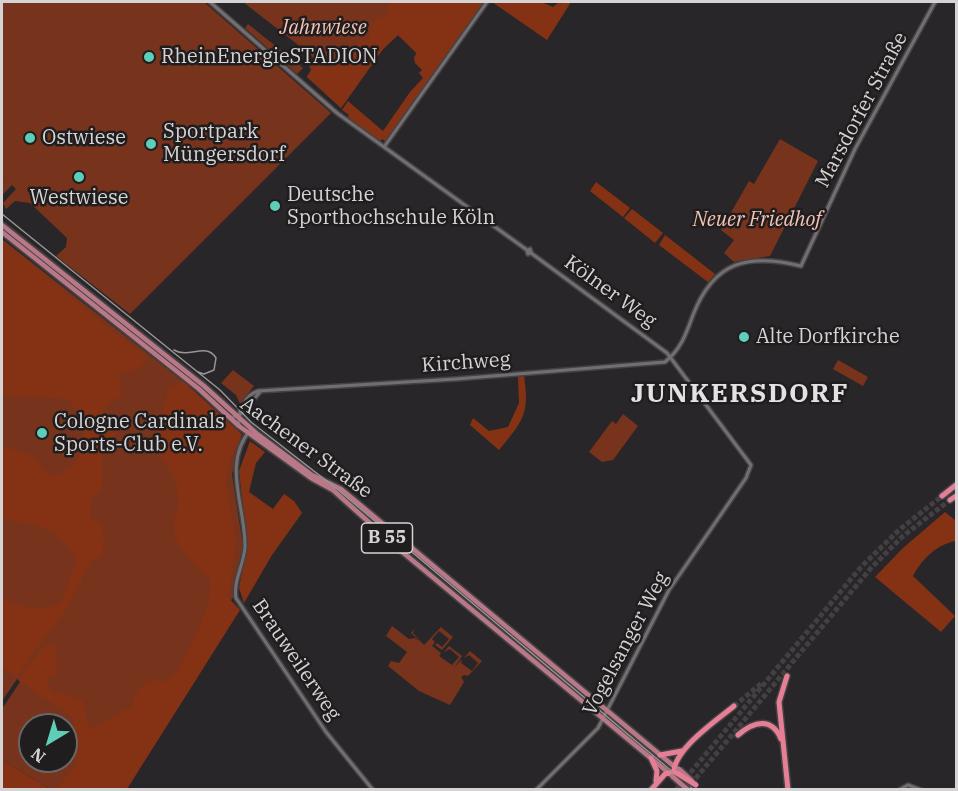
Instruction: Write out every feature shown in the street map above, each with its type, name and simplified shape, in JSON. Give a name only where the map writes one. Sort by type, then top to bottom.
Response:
[{"type":"highway","points":[[942,496],[957,485]]},
{"type":"highway","points":[[950,500],[957,496]]},
{"type":"highway","points":[[787,676],[779,697],[788,789]]},
{"type":"highway","points":[[656,781],[673,772],[683,750],[734,706]]},
{"type":"highway","points":[[738,735],[750,725],[762,722],[775,728],[782,742]]},
{"type":"highway","points":[[660,755],[683,750]]},
{"type":"highway","points":[[651,758],[657,771],[656,781],[651,789]]},
{"type":"highway","points":[[673,772],[698,787]]},
{"type":"main road","name":"Aachener Straße","points":[[2,225],[195,379],[239,426],[249,430],[312,475],[342,489],[660,755],[687,788]]},
{"type":"main road","name":"Aachener Straße","points":[[2,232],[231,415],[238,417],[249,430],[311,478],[333,490],[400,550],[603,719],[651,758],[673,772]]},
{"type":"main road","points":[[400,550],[403,545],[407,545]]},
{"type":"street","name":"Kölner Weg","points":[[210,2],[337,113],[529,252],[670,358],[750,463],[750,472]]},
{"type":"street","points":[[384,147],[488,2]]},
{"type":"street","name":"Marsdorfer Straße","points":[[670,358],[681,346],[703,294],[723,270],[737,264],[768,260],[801,266],[855,148],[935,2]]},
{"type":"street","name":"Kirchweg","points":[[261,391],[660,363],[670,358]]},
{"type":"street","points":[[239,426],[238,417],[242,407],[252,393],[261,391]]},
{"type":"street","points":[[238,417],[261,391]]},
{"type":"street","points":[[231,415],[242,407]]},
{"type":"street","name":"Brauweilerweg","points":[[249,430],[240,449],[235,476],[245,546],[237,598],[328,734],[374,789]]},
{"type":"street","name":"Vogelsanger Weg","points":[[536,789],[591,737],[603,719],[669,590],[750,472]]},
{"type":"street","points":[[899,789],[908,785],[921,789]]},
{"type":"green space","name":"Sportpark Müngersdorf","points":[[2,2],[204,2],[331,113],[130,314],[56,256],[66,247],[67,238],[30,203],[15,201],[6,209],[3,203],[16,189],[12,185],[2,195],[2,177],[4,177],[2,175]]},
{"type":"green space","name":"Jahnwiese","points":[[243,2],[485,2],[435,72],[398,35],[383,49],[341,108],[307,77],[311,70],[309,66],[314,60],[311,55]]},
{"type":"green space","points":[[248,24],[303,68],[297,74],[245,28]]},
{"type":"green space","name":"Neuer Friedhof","points":[[780,139],[818,161],[770,256],[734,262],[724,253],[734,240],[721,230],[749,181],[754,184]]},
{"type":"green space","points":[[2,239],[184,382],[242,434],[232,474],[243,546],[233,597],[196,657],[127,789],[50,789],[24,773],[78,773],[78,713],[18,713],[18,770],[2,760],[2,709],[20,682],[17,679],[2,701]]},
{"type":"green space","points":[[838,360],[868,377],[863,386],[833,369]]},
{"type":"green space","points":[[233,370],[254,386],[240,404],[236,395],[221,383]]},
{"type":"green space","points":[[623,414],[638,426],[613,460],[602,462],[589,452],[612,421],[616,424]]},
{"type":"green space","points":[[392,626],[409,639],[415,638],[421,642],[411,633],[414,629],[413,633],[424,645],[441,627],[453,637],[442,650],[435,645],[437,643],[442,647],[449,639],[439,631],[432,639],[435,642],[432,646],[441,653],[439,656],[452,665],[459,657],[450,649],[444,652],[449,646],[462,656],[454,668],[462,659],[461,663],[472,671],[478,663],[469,655],[464,658],[470,651],[482,661],[468,676],[461,677],[464,682],[450,705],[419,691],[388,666],[391,661],[399,663],[407,652],[386,636]]},
{"type":"shaded area","points":[[391,2],[485,2],[386,142],[382,139],[380,142],[347,118],[349,115],[342,110],[348,101],[383,131],[410,92],[423,78],[419,73],[422,70],[415,63],[414,57],[417,53],[398,35],[383,49],[341,108],[307,77],[314,65],[330,69],[336,67],[347,58],[360,39],[370,40],[369,32],[377,17],[388,17],[386,10]]},
{"type":"shaded area","points":[[492,2],[541,2],[553,7],[559,2],[571,2],[547,40]]},
{"type":"shaded area","points":[[596,182],[630,208],[623,217],[590,191]]},
{"type":"shaded area","points":[[632,209],[663,233],[655,243],[624,218]]},
{"type":"shaded area","points":[[665,235],[715,274],[708,282],[659,245]]},
{"type":"shaded area","points":[[2,240],[112,331],[148,357],[136,369],[119,373],[122,395],[103,408],[106,428],[116,434],[103,452],[102,490],[91,498],[90,517],[96,521],[104,534],[102,556],[92,560],[67,608],[16,677],[2,667],[2,598],[31,607],[61,604],[77,560],[70,549],[54,533],[36,525],[2,520],[2,446],[30,455],[46,472],[55,477],[77,462],[85,421],[67,399],[2,395]]},
{"type":"shaded area","points":[[524,376],[525,409],[519,425],[499,450],[470,425],[473,418],[489,431],[508,427],[519,403],[518,377]]},
{"type":"shaded area","points":[[184,382],[241,434],[229,462],[226,483],[236,543],[228,597],[240,610],[127,789],[56,789],[69,773],[78,773],[78,713],[67,713],[20,681],[25,670],[46,645],[56,645],[56,675],[47,679],[51,691],[83,700],[89,728],[95,726],[132,707],[136,693],[141,686],[154,679],[163,682],[177,672],[199,628],[210,598],[210,579],[188,557],[174,531],[178,496],[174,479],[160,455],[148,443],[159,426],[169,387]]},
{"type":"shaded area","points":[[250,441],[265,452],[256,463],[249,492],[273,509],[284,494],[294,501],[302,513],[272,555],[244,603],[239,588],[247,544],[239,471]]},
{"type":"shaded area","points":[[945,512],[956,521],[956,541],[943,545],[931,553],[913,576],[955,616],[941,632],[875,577],[903,548]]},
{"type":"shaded area","points":[[2,760],[18,770],[18,773],[24,773],[50,789],[2,789]]},
{"type":"tunnel","points":[[676,790],[861,567],[899,530],[942,496]]},
{"type":"tunnel","points":[[686,790],[871,568],[903,536],[950,500]]},
{"type":"tunnel","points":[[734,706],[762,683]]},
{"type":"tram line","points":[[2,182],[2,192]]},
{"type":"tram line","points":[[2,214],[220,390],[251,422],[337,489],[694,790]]},
{"type":"tram line","points":[[174,350],[185,353],[202,351],[212,353],[216,358],[214,370],[204,374],[198,372]]},
{"type":"place","name":"RheinEnergieSTADION","points":[[149,57]]},
{"type":"place","name":"Ostwiese","points":[[30,138]]},
{"type":"place","name":"Sportpark Müngersdorf","points":[[151,144]]},
{"type":"place","name":"Westwiese","points":[[79,177]]},
{"type":"place","name":"Deutsche Sporthochschule Köln","points":[[275,206]]},
{"type":"place","name":"Alte Dorfkirche","points":[[744,337]]},
{"type":"place","name":"Cologne Cardinals Sports-Club e.V.","points":[[42,433]]},
{"type":"district","name":"JUNKERSDORF","points":[[740,394]]}]
